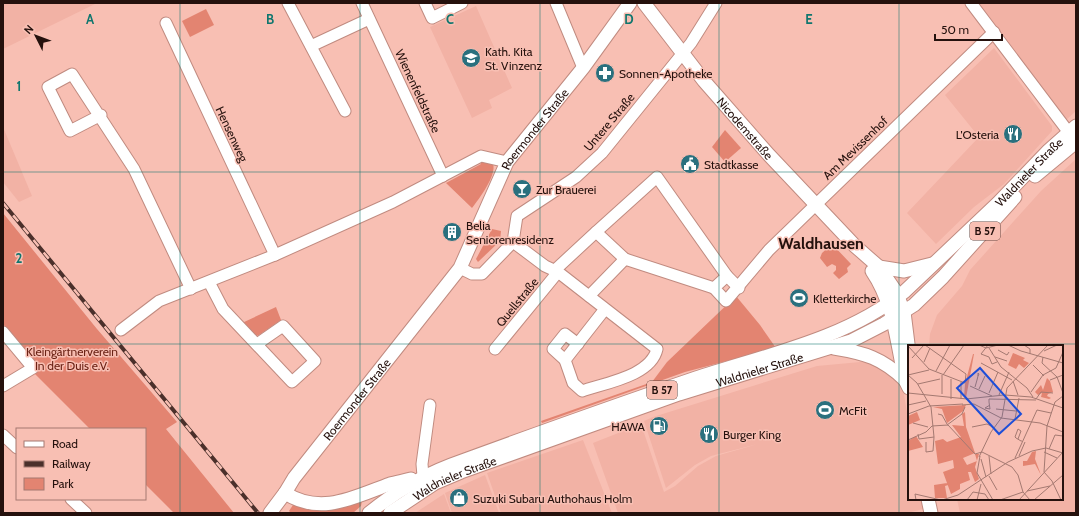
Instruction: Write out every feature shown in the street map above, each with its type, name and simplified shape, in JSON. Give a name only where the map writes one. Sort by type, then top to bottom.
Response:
[{"type":"main road","name":"Roermonder Straße","points":[[270,513],[294,478],[460,268],[507,162],[583,68],[630,3]]},
{"type":"main road","name":"Nicodemstraße","points":[[644,3],[704,81],[815,205],[855,246],[879,267],[894,300]]},
{"type":"main road","name":"Waldnieler Straße","points":[[369,513],[422,476],[673,386],[842,331],[894,300],[1074,136]]},
{"type":"main road","name":"Waldnieler Straße","points":[[390,513],[435,483],[461,472],[679,394],[832,348],[851,341],[892,319],[904,312],[928,292],[1033,178],[1074,136]]},
{"type":"main road","name":"Nicodemstraße","points":[[855,246],[894,300]]},
{"type":"main road","points":[[879,267],[904,271],[936,263]]},
{"type":"main road","points":[[894,300],[904,312],[908,345]]},
{"type":"main road","points":[[894,300],[892,319],[907,384]]},
{"type":"main road","points":[[832,348],[873,357],[894,369],[907,384]]},
{"type":"main road","points":[[285,493],[297,502],[323,507],[341,503],[390,484],[422,476]]},
{"type":"main road","points":[[928,500],[931,513]]},
{"type":"street","points":[[288,3],[345,111]]},
{"type":"street","name":"Wienenfeldstraße","points":[[362,3],[443,176]]},
{"type":"street","points":[[425,3],[432,18],[462,3]]},
{"type":"street","points":[[556,3],[583,68]]},
{"type":"street","name":"Untere Straße","points":[[513,242],[517,216],[576,177],[602,153],[691,43],[716,3]]},
{"type":"street","points":[[972,3],[1074,136]]},
{"type":"street","points":[[311,46],[369,19]]},
{"type":"street","name":"Hensenweg","points":[[166,23],[275,255]]},
{"type":"street","name":"Am Mevissenhof","points":[[625,259],[714,288],[726,300],[739,288],[769,250],[994,32]]},
{"type":"street","points":[[101,115],[70,131],[48,87],[72,74],[101,115],[134,169],[191,289]]},
{"type":"street","points":[[121,330],[159,301],[275,255],[393,202],[481,156],[507,162]]},
{"type":"street","name":"Quellstraße","points":[[495,349],[557,271],[596,232],[657,177],[727,276]]},
{"type":"street","points":[[589,296],[625,259],[596,232]]},
{"type":"street","points":[[460,268],[472,274],[482,274],[513,242]]},
{"type":"street","name":"Quellstraße","points":[[513,242],[545,266],[557,271],[657,349],[656,355],[645,368],[636,373],[582,391],[573,383],[565,360],[553,349],[565,334],[578,344]]},
{"type":"street","points":[[714,288],[727,276],[739,288]]},
{"type":"street","points":[[209,282],[223,309],[292,382],[315,361],[283,326],[257,344]]},
{"type":"street","points":[[565,360],[605,309]]},
{"type":"street","points":[[3,332],[33,368],[3,386]]},
{"type":"street","name":"Waldnieler Straße","points":[[422,476],[422,464],[430,405]]},
{"type":"street","points":[[3,435],[16,447]]},
{"type":"street","points":[[72,500],[86,513]]},
{"type":"shaded area","points":[[3,3],[97,3],[3,49]]},
{"type":"shaded area","points":[[977,3],[1076,3],[1076,111],[1066,120]]},
{"type":"shaded area","name":"Kath. Kita St. Vinzenz","points":[[476,6],[512,88],[489,100],[492,108],[472,118],[430,27]]},
{"type":"shaded area","points":[[994,48],[1052,126],[1052,131],[1004,184],[974,207],[936,244],[907,213],[979,137],[945,95]]},
{"type":"shaded area","points":[[3,127],[32,196],[19,202],[3,182]]},
{"type":"shaded area","points":[[1076,159],[1076,513],[960,513],[957,500],[1063,500],[1063,345],[929,345],[930,334],[937,315],[962,286],[970,270],[1041,191]]},
{"type":"shaded area","points":[[871,361],[901,376],[908,419],[908,500],[921,500],[923,509],[907,513],[618,513],[593,443],[641,424],[664,492],[675,486],[698,466],[716,456],[758,444],[711,456],[695,465],[666,488],[644,421],[817,366]]},
{"type":"shaded area","points":[[583,440],[612,513],[501,513],[487,473]]},
{"type":"shaded area","points":[[485,475],[499,513],[452,513],[445,493]]},
{"type":"shaded area","points":[[444,494],[451,513],[415,513]]},
{"type":"green space","points":[[206,9],[214,25],[190,37],[182,21]]},
{"type":"green space","points":[[725,130],[741,148],[725,162],[712,147]]},
{"type":"green space","points":[[483,161],[493,164],[494,169],[487,187],[472,208],[446,183],[481,164],[480,162]]},
{"type":"green space","name":"Kleingärtnerverein In der Duis e.V.","points":[[3,213],[97,329],[177,422],[166,429],[234,513],[174,513],[146,485],[146,428],[89,428],[35,374],[35,362],[3,324]]},
{"type":"green space","points":[[492,229],[501,231],[500,241],[478,262],[476,259]]},
{"type":"green space","points":[[832,244],[851,264],[847,268],[848,272],[839,279],[833,273],[836,270],[836,266],[832,264],[827,267],[820,258],[822,253]]},
{"type":"green space","points":[[736,296],[760,325],[776,348],[685,372],[542,423],[541,421],[652,382],[667,362]]},
{"type":"green space","points":[[276,307],[281,320],[259,335],[256,336],[242,323]]},
{"type":"green space","points":[[362,501],[361,506],[353,513],[291,513],[289,511],[293,505],[320,511],[336,509]]},
{"type":"railway","points":[[3,203],[258,513]]},
{"type":"place","name":"Kath. Kita St. Vinzenz","points":[[471,58]]},
{"type":"place","name":"Sonnen-Apotheke","points":[[605,73]]},
{"type":"place","name":"L'Osteria","points":[[1013,134]]},
{"type":"place","name":"Stadtkasse","points":[[690,164]]},
{"type":"place","name":"Zur Brauerei","points":[[522,189]]},
{"type":"place","name":"Belia Seniorenresidenz","points":[[452,232]]},
{"type":"place","name":"Kletterkirche","points":[[799,298]]},
{"type":"place","name":"McFit","points":[[825,410]]},
{"type":"place","name":"HAWA","points":[[659,426]]},
{"type":"place","name":"Burger King","points":[[709,434]]},
{"type":"place","name":"Suzuki Subaru Authohaus Holm","points":[[459,498]]},
{"type":"district","name":"Waldhausen","points":[[821,243]]}]
